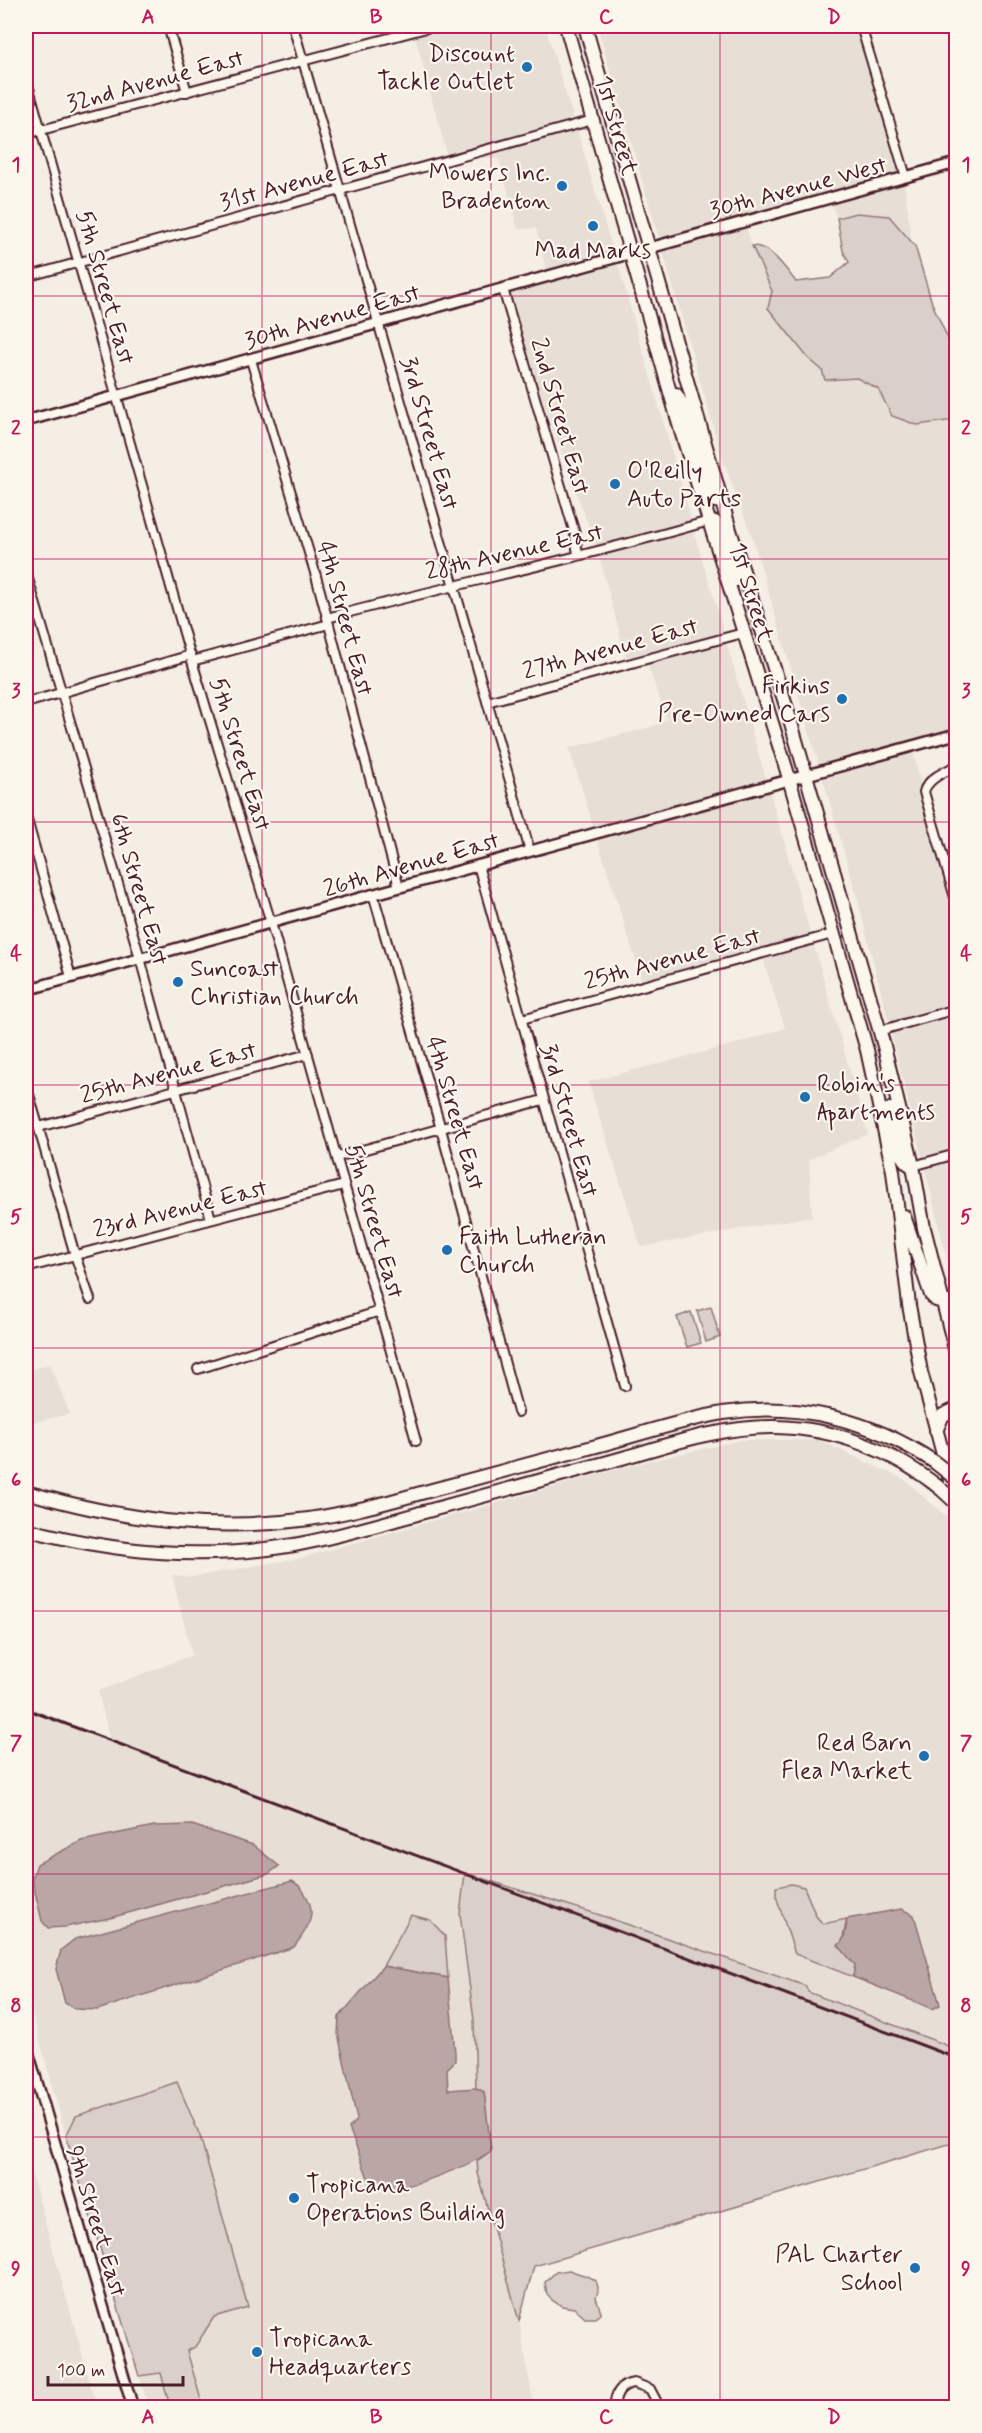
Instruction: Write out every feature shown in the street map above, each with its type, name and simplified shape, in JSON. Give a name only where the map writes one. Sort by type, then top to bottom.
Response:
[{"type":"main road","name":"1st Street","points":[[566,26],[709,521],[789,779],[853,997],[878,1095],[897,1201]]},
{"type":"main road","name":"1st Street","points":[[585,26],[722,502],[807,775],[879,1031],[913,1166],[924,1228],[957,1353]]},
{"type":"main road","points":[[669,383],[686,411],[711,495],[714,500],[722,502]]},
{"type":"main road","points":[[709,521],[713,521],[718,526],[744,605],[760,626]]},
{"type":"main road","points":[[853,997],[868,1029],[901,1156],[906,1164],[913,1166],[901,1179],[897,1201],[912,1323],[936,1431],[957,1503]]},
{"type":"main road","points":[[897,1201],[931,1295],[943,1302]]},
{"type":"main road","points":[[936,1431],[943,1415],[957,1409]]},
{"type":"main road","points":[[26,1492],[92,1510],[158,1522],[211,1525],[288,1522],[357,1510],[691,1420],[755,1410],[802,1411],[850,1421],[894,1438],[933,1461],[957,1479]]},
{"type":"main road","points":[[26,1529],[84,1543],[156,1553],[219,1553],[273,1548],[351,1532],[696,1438],[757,1427],[805,1429],[850,1439],[894,1457],[941,1489],[957,1503]]},
{"type":"street","points":[[168,26],[187,92]]},
{"type":"street","name":"3rd Street East","points":[[293,26],[530,851]]},
{"type":"street","name":"32nd Avenue East","points":[[26,135],[434,26]]},
{"type":"street","points":[[861,26],[906,177]]},
{"type":"street","name":"5th Street East","points":[[26,78],[191,658],[271,923],[416,1441]]},
{"type":"street","name":"31st Avenue East","points":[[26,277],[593,120]]},
{"type":"street","name":"30th Avenue West","points":[[649,247],[957,163]]},
{"type":"street","name":"30th Avenue East","points":[[26,421],[649,247]]},
{"type":"street","name":"2nd Street East","points":[[503,289],[575,534],[578,555]]},
{"type":"street","name":"4th Street East","points":[[251,360],[328,621],[399,887]]},
{"type":"street","name":"28th Avenue East","points":[[26,703],[426,592],[639,542],[709,521]]},
{"type":"street","name":"6th Street East","points":[[26,572],[140,958],[211,1219]]},
{"type":"street","name":"27th Avenue East","points":[[487,702],[743,633]]},
{"type":"street","name":"26th Avenue East","points":[[26,990],[957,734]]},
{"type":"street","points":[[957,766],[941,773],[926,786],[924,792],[957,901]]},
{"type":"street","points":[[26,816],[71,977]]},
{"type":"street","name":"3rd Street East","points":[[478,865],[625,1386]]},
{"type":"street","name":"4th Street East","points":[[373,894],[441,1129],[518,1412]]},
{"type":"street","name":"25th Avenue East","points":[[522,1019],[833,934]]},
{"type":"street","points":[[879,1031],[957,1009]]},
{"type":"street","name":"25th Avenue East","points":[[39,1127],[308,1054]]},
{"type":"street","points":[[26,1084],[75,1255],[90,1299]]},
{"type":"street","points":[[337,1157],[543,1100]]},
{"type":"street","points":[[913,1166],[957,1154]]},
{"type":"street","name":"23rd Avenue East","points":[[26,1268],[344,1185]]},
{"type":"street","points":[[943,1302],[957,1298]]},
{"type":"street","points":[[198,1369],[380,1311]]},
{"type":"street","name":"9th Street East","points":[[26,2045],[133,2408]]},
{"type":"street","points":[[615,2408],[615,2398],[620,2389],[634,2383],[650,2389],[660,2408]]},
{"type":"shaded area","points":[[455,26],[545,26],[574,120],[447,155],[415,36]]},
{"type":"shaded area","points":[[597,26],[856,26],[900,174],[659,238]]},
{"type":"shaded area","points":[[577,130],[613,251],[506,283],[546,270],[536,228],[518,229],[499,159],[478,157]]},
{"type":"shaded area","points":[[904,183],[912,242],[889,216],[856,213],[837,218],[831,204]]},
{"type":"shaded area","points":[[856,213],[889,216],[915,246],[932,303],[956,357],[956,423],[955,420],[917,425],[892,416],[878,389],[857,378],[825,380],[822,370],[808,358],[768,308],[772,291],[752,246],[765,249],[796,282],[830,278],[849,262],[843,251],[837,218]]},
{"type":"shaded area","points":[[746,227],[772,291],[808,358],[822,370],[825,380],[857,378],[878,389],[892,416],[917,425],[955,420],[956,728],[819,765],[752,536],[722,458],[662,248]]},
{"type":"shaded area","points":[[617,261],[692,522],[596,546],[533,374],[509,293]]},
{"type":"shaded area","points":[[694,532],[724,632],[626,658],[599,556]]},
{"type":"shaded area","points":[[726,642],[766,779],[594,828],[569,748],[651,727],[667,720],[647,663]]},
{"type":"shaded area","points":[[913,750],[921,785],[919,794],[956,922],[956,1004],[889,1023],[858,901],[822,775]]},
{"type":"shaded area","points":[[769,789],[811,936],[642,981],[597,838]]},
{"type":"shaded area","points":[[814,946],[868,1134],[809,1159],[812,1216],[641,1247],[588,1082],[739,1043],[785,1028],[763,959]]},
{"type":"shaded area","points":[[956,1015],[956,1148],[922,1158],[891,1033]]},
{"type":"shaded area","points":[[956,1159],[956,1293],[955,1293],[925,1168]]},
{"type":"shaded area","points":[[711,1307],[720,1337],[706,1342],[697,1311]]},
{"type":"shaded area","points":[[691,1312],[701,1343],[687,1347],[677,1317]]},
{"type":"shaded area","points":[[50,1364],[70,1414],[26,1424],[26,1371]]},
{"type":"shaded area","points":[[741,1440],[819,1440],[905,1480],[948,1518],[956,1546],[956,2049],[808,1991],[806,1986],[474,2020],[476,2088],[448,2090],[447,2069],[455,2061],[455,2053],[445,1936],[430,1920],[411,1915],[386,1962],[339,2017],[338,2034],[357,2120],[349,2128],[370,2183],[384,2188],[441,2175],[477,2161],[478,2173],[519,2321],[534,2407],[203,2407],[187,2351],[195,2347],[214,2317],[248,2307],[200,2136],[177,2083],[76,2116],[66,2136],[26,1991],[26,1705],[110,1741],[98,1691],[192,1655],[172,1575],[191,1577],[300,1558],[632,1465]],"holes":[[[191,1825],[253,1845],[278,1866],[268,1874],[86,1924],[48,1928],[42,1921],[32,1879],[37,1864],[81,1841],[154,1826]],[[791,1884],[803,1887],[816,1916],[823,1924],[939,2005],[932,2009],[795,1954],[776,1888]],[[56,1969],[121,2001],[97,2009],[65,2003]]]},
{"type":"shaded area","points":[[192,1825],[253,1845],[279,1866],[268,1874],[110,1918],[48,1928],[42,1921],[32,1879],[37,1864],[81,1841],[154,1826]]},
{"type":"shaded area","points":[[465,1873],[600,1915],[806,1986],[808,1992],[956,2049],[956,2142],[534,2266],[519,2321],[478,2173],[477,2161],[491,2151],[484,2092],[476,2088],[474,2020],[460,1914]]},
{"type":"shaded area","points":[[292,1881],[305,1893],[311,1912],[308,1924],[294,1947],[97,2010],[75,2009],[65,2003],[56,1969],[61,1950],[75,1939]]},
{"type":"shaded area","points":[[791,1884],[804,1887],[816,1916],[823,1924],[847,1919],[842,1942],[855,1965],[853,1977],[795,1954],[776,1896],[776,1887]]},
{"type":"shaded area","points":[[901,1909],[914,1915],[940,2005],[933,2009],[853,1977],[855,1965],[838,1945],[844,1937],[847,1919]]},
{"type":"shaded area","points":[[411,1915],[430,1920],[445,1936],[448,1978],[383,1966]]},
{"type":"shaded area","points":[[383,1966],[448,1978],[455,2061],[447,2069],[448,2090],[476,2088],[484,2092],[491,2151],[439,2176],[394,2188],[381,2188],[370,2183],[349,2128],[357,2119],[338,2034],[339,2017]]},
{"type":"shaded area","points":[[177,2082],[200,2136],[248,2307],[214,2317],[195,2347],[187,2351],[203,2407],[170,2407],[161,2373],[139,2376],[66,2136],[76,2116]]},
{"type":"shaded area","points":[[26,2154],[97,2407],[26,2407]]},
{"type":"shaded area","points":[[569,2270],[595,2281],[598,2290],[596,2297],[601,2313],[595,2318],[585,2318],[574,2308],[562,2306],[547,2295],[545,2282],[556,2272]]},
{"type":"shaded area","points":[[161,2372],[170,2407],[149,2407],[139,2376]]},
{"type":"railway","points":[[26,1709],[956,2058]]},
{"type":"place","name":"Discount Tackle Outlet","points":[[527,67]]},
{"type":"place","name":"Mowers Inc. Bradenton","points":[[562,186]]},
{"type":"place","name":"Mad Marks","points":[[593,226]]},
{"type":"place","name":"O'Reilly Auto Parts","points":[[615,484]]},
{"type":"place","name":"Firkins Pre-Owned Cars","points":[[842,699]]},
{"type":"place","name":"Suncoast Christian Church","points":[[178,982]]},
{"type":"place","name":"Robin's Apartments","points":[[805,1097]]},
{"type":"place","name":"Faith Lutheran Church","points":[[447,1250]]},
{"type":"place","name":"Red Barn Flea Market","points":[[924,1756]]},
{"type":"place","name":"Tropicana Operations Building","points":[[294,2198]]},
{"type":"place","name":"PAL Charter School","points":[[915,2268]]},
{"type":"place","name":"Tropicana Headquarters","points":[[257,2352]]}]
